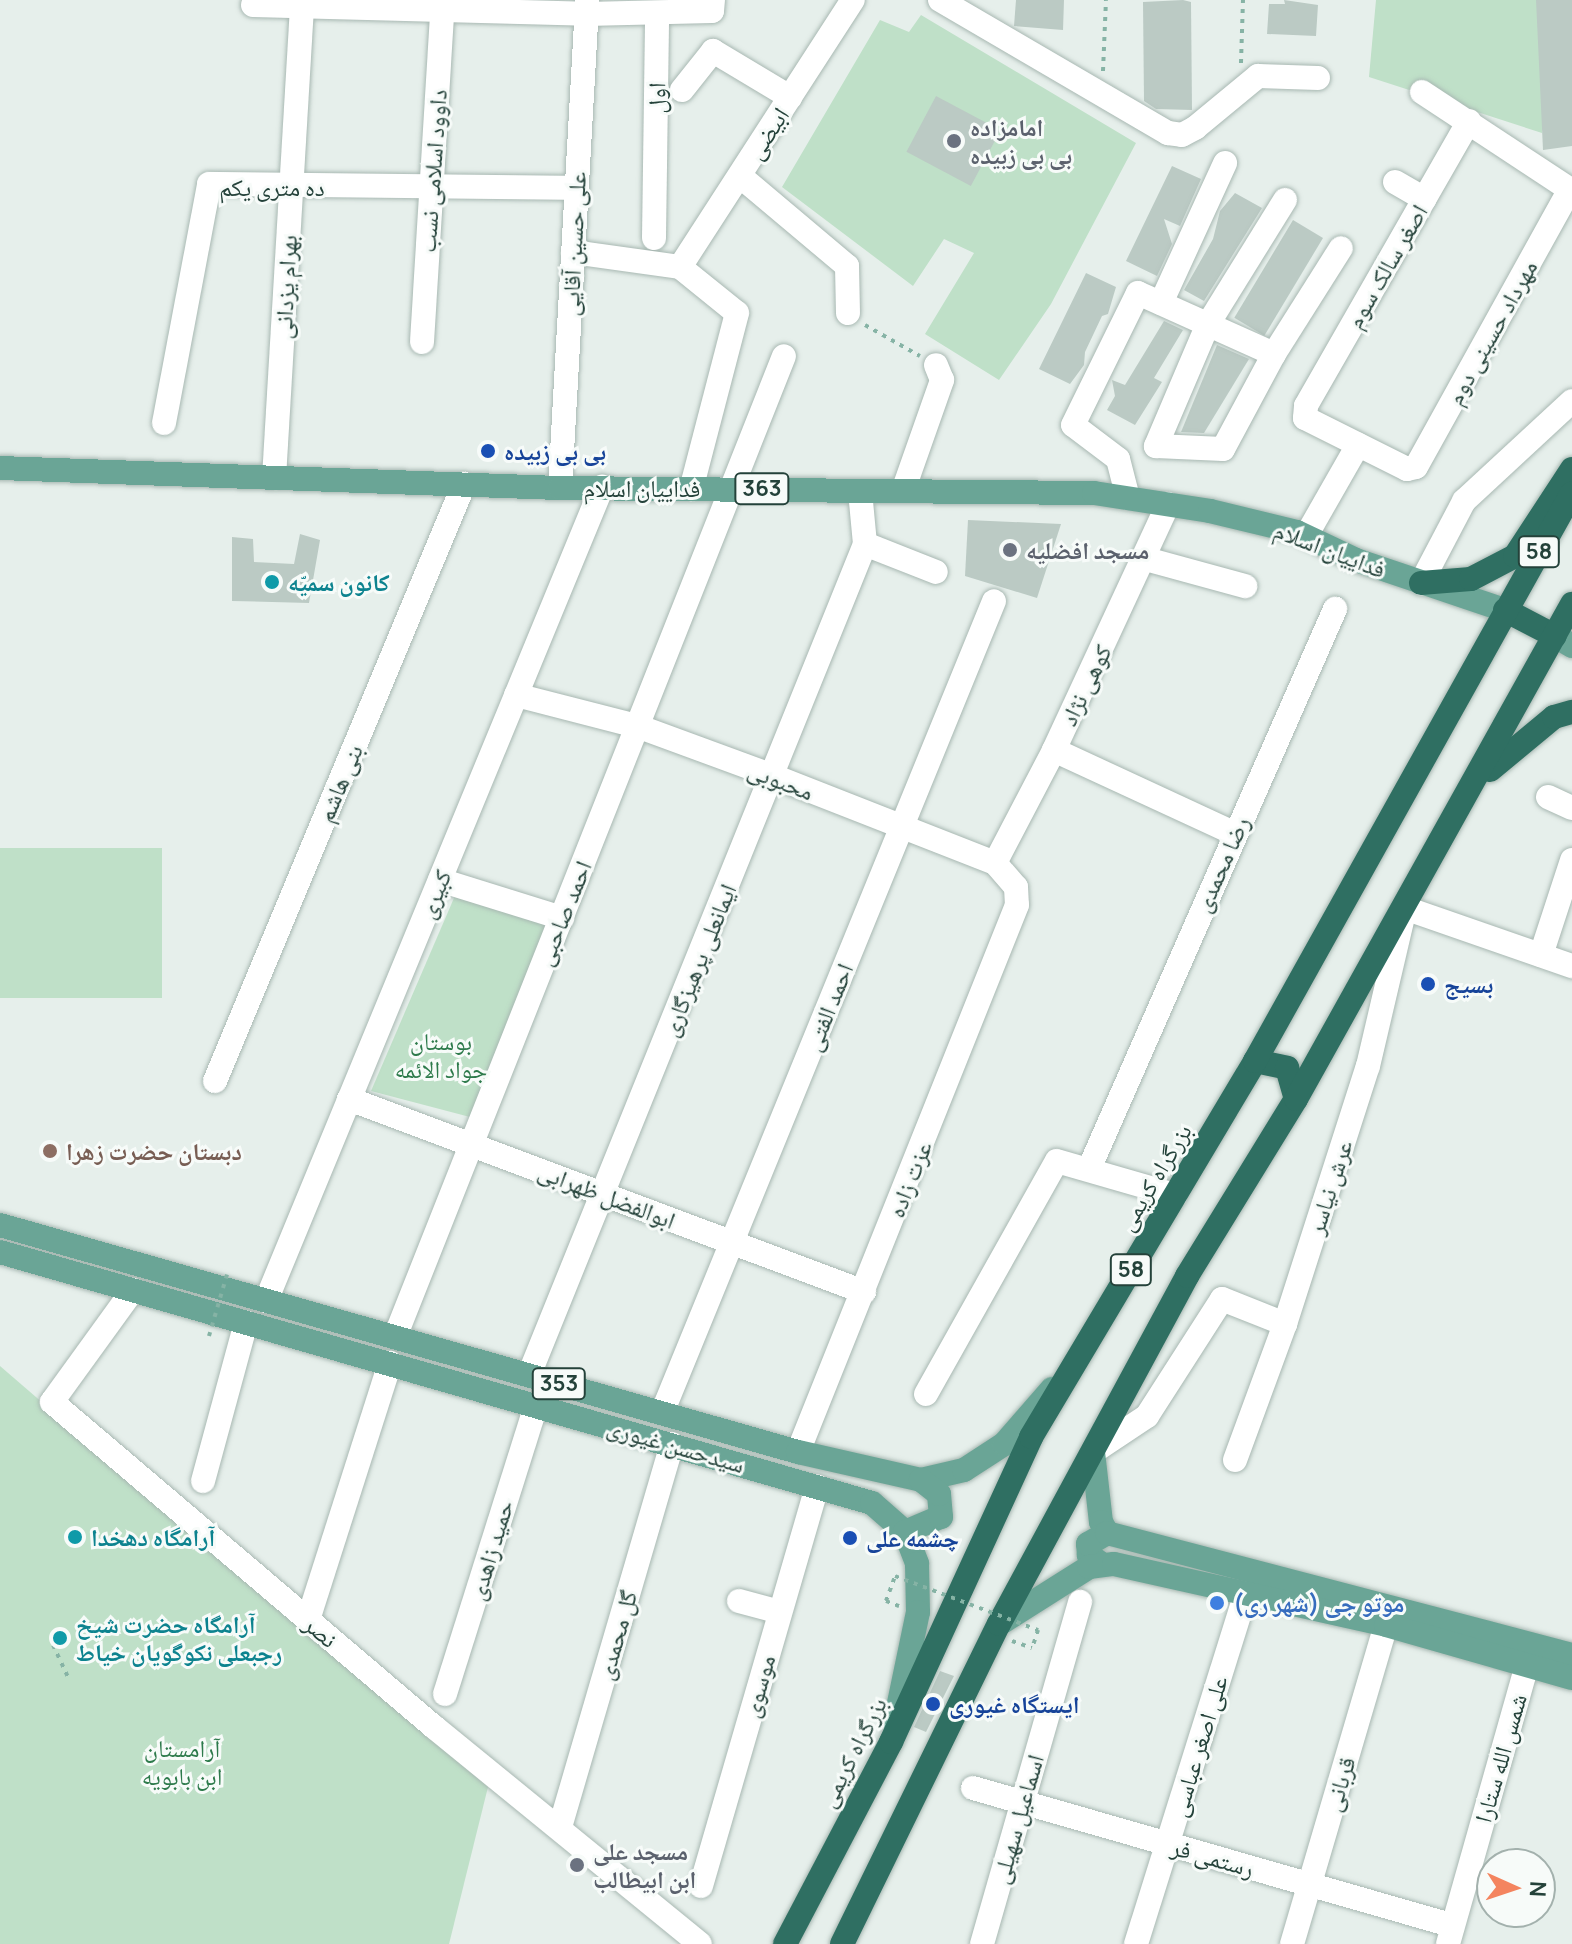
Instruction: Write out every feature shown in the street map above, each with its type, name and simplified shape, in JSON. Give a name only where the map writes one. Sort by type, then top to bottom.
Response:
[{"type":"highway","points":[[1421,583],[1471,579],[1515,556],[1572,469]]},
{"type":"highway","name":"بزرگراه کریمی","points":[[785,1944],[891,1742],[1031,1437],[1255,1061],[1572,493]]},
{"type":"highway","name":"58","points":[[842,1944],[999,1624],[1187,1276],[1296,1099],[1477,782],[1566,641],[1572,604]]},
{"type":"highway","points":[[1505,610],[1566,641]]},
{"type":"highway","points":[[1477,782],[1554,717],[1572,712]]},
{"type":"highway","points":[[1255,1061],[1287,1068],[1296,1099]]},
{"type":"main road","name":"فداییان اسلام","points":[[0,468],[560,488],[903,491],[1128,498],[1168,504],[1306,536],[1421,583],[1505,610]]},
{"type":"main road","name":"سیدحسن غیوری","points":[[0,1225],[798,1452],[921,1480],[964,1470],[1004,1444],[1079,1357]]},
{"type":"main road","name":"سیدحسن غیوری","points":[[0,1252],[872,1503],[905,1532]]},
{"type":"main road","points":[[1093,1452],[1101,1522],[1107,1533]]},
{"type":"main road","points":[[891,1742],[918,1612],[917,1564],[905,1532],[941,1517],[939,1494],[921,1480]]},
{"type":"main road","points":[[1572,1655],[1107,1533],[1088,1544],[1089,1555],[1100,1563],[1386,1625],[1572,1678]]},
{"type":"main road","points":[[999,1624],[1100,1563]]},
{"type":"street","name":"ابیضی","points":[[680,267],[853,0]]},
{"type":"street","points":[[940,0],[1168,133],[1182,135],[1240,86],[1258,76],[1318,78]]},
{"type":"street","name":"بهرام یزدانی","points":[[274,478],[301,3]]},
{"type":"street","points":[[253,5],[587,7],[657,13],[712,6]]},
{"type":"street","name":"داوود اسلامی نسب","points":[[422,342],[443,5]]},
{"type":"street","name":"علی حسین آقایی","points":[[560,488],[587,7]]},
{"type":"street","name":"اول","points":[[654,238],[657,13]]},
{"type":"street","points":[[682,90],[713,51],[790,97]]},
{"type":"street","points":[[1422,92],[1571,190]]},
{"type":"street","name":"اصغر سالک سوم","points":[[1358,445],[1305,418],[1302,412],[1469,121]]},
{"type":"street","points":[[1161,303],[1225,163]]},
{"type":"street","points":[[740,176],[847,266],[848,313]]},
{"type":"street","points":[[1395,182],[1424,199]]},
{"type":"street","name":"ده متری یکم","points":[[164,423],[209,184],[576,188]]},
{"type":"street","name":"مهرداد حسینی دوم","points":[[1358,445],[1407,469],[1416,467],[1571,190]]},
{"type":"street","points":[[1285,200],[1208,324],[1156,446],[1223,449],[1274,354],[1341,248]]},
{"type":"street","points":[[573,252],[680,267],[737,313],[691,489]]},
{"type":"street","points":[[1128,498],[1118,459],[1073,425],[1138,293],[1274,354]]},
{"type":"street","name":"احمد صاحبی","points":[[395,1337],[784,356]]},
{"type":"street","points":[[903,491],[942,380],[936,365]]},
{"type":"street","points":[[1421,583],[1464,501],[1572,401]]},
{"type":"street","points":[[1306,536],[1358,445]]},
{"type":"street","name":"بنی هاشم","points":[[215,1081],[464,484]]},
{"type":"street","name":"کبیری","points":[[266,1301],[602,487]]},
{"type":"street","points":[[860,491],[865,544],[936,572]]},
{"type":"street","name":"کوهی نژاد","points":[[995,863],[1054,750],[1146,559],[1168,504]]},
{"type":"street","name":"ایمانعلی پرهیزگاری","points":[[529,1375],[865,544]]},
{"type":"street","points":[[1146,559],[1245,586]]},
{"type":"street","name":"احمد الفتی","points":[[662,1413],[994,601]]},
{"type":"street","name":"رضا محمدی","points":[[1089,1169],[1335,609]]},
{"type":"street","name":"محبوبی","points":[[516,695],[637,726],[995,863]]},
{"type":"street","points":[[1054,750],[1234,833]]},
{"type":"street","points":[[1548,797],[1572,808]]},
{"type":"street","points":[[1541,955],[1572,860]]},
{"type":"street","name":"عزت زاده","points":[[798,1452],[1017,905],[1016,887],[995,863]]},
{"type":"street","points":[[440,880],[562,918]]},
{"type":"street","points":[[1405,908],[1572,966]]},
{"type":"street","name":"عرش نیاسر","points":[[1235,1460],[1285,1324],[1368,1066],[1405,908]]},
{"type":"street","name":"ابوالفضل ظهرابی","points":[[349,1099],[864,1292]]},
{"type":"street","points":[[926,1394],[1057,1161],[1175,1195]]},
{"type":"street","name":"نصر","points":[[133,1290],[52,1402],[308,1620],[700,1944]]},
{"type":"street","points":[[1093,1452],[1147,1416],[1222,1299],[1285,1324]]},
{"type":"street","points":[[203,1481],[246,1323]]},
{"type":"street","points":[[308,1620],[390,1363]]},
{"type":"street","name":"حمید زاهدی","points":[[445,1694],[536,1405]]},
{"type":"street","name":"گل محمدی","points":[[560,1827],[672,1444]]},
{"type":"street","name":"موسوی","points":[[701,1886],[817,1486]]},
{"type":"street","name":"علی اصغر عباسی","points":[[1136,1944],[1246,1594]]},
{"type":"street","points":[[739,1601],[780,1612]]},
{"type":"street","name":"اسماعیل سهیلی","points":[[982,1944],[1080,1602]]},
{"type":"street","name":"قربانی","points":[[1292,1944],[1386,1625]]},
{"type":"street","name":"شمس الله ستارا","points":[[1450,1935],[1527,1665]]},
{"type":"street","name":"رستمی فر","points":[[973,1788],[1309,1885],[1450,1935]]},
{"type":"path","points":[[1101,93],[1106,0]]},
{"type":"path","points":[[1240,86],[1243,0]]},
{"type":"path","points":[[848,313],[936,365]]},
{"type":"path","points":[[209,1336],[228,1271]]},
{"type":"path","points":[[886,1601],[895,1576],[1038,1630],[1032,1648]]},
{"type":"path","points":[[53,1645],[69,1679]]},
{"type":"green space","points":[[1376,0],[1548,0],[1542,133],[1369,77]]},
{"type":"green space","points":[[921,15],[1136,143],[1051,304],[999,380],[925,334],[974,253],[944,239],[913,286],[782,187],[880,20],[909,32]]},
{"type":"green space","points":[[0,848],[162,848],[162,998],[0,998]]},
{"type":"green space","name":"بوستان جواد الائمه","points":[[457,891],[549,920],[470,1117],[371,1091]]},
{"type":"green space","name":"آرامستان ابن بابویه","points":[[0,1366],[488,1787],[449,1944],[0,1944]]},
{"type":"building","points":[[1016,0],[1064,0],[1063,30],[1014,26]]},
{"type":"building","points":[[1284,0],[1318,5],[1316,36],[1267,34],[1269,4],[1285,4]]},
{"type":"building","points":[[1536,0],[1572,0],[1572,146],[1543,150]]},
{"type":"building","points":[[1143,2],[1191,2],[1192,110],[1156,109],[1144,101]]},
{"type":"building","name":"امامزاده بی بی زبیده","points":[[936,96],[1000,130],[971,186],[906,152]]},
{"type":"building","points":[[1172,166],[1201,179],[1180,226],[1164,219],[1172,244],[1157,276],[1126,261]]},
{"type":"building","points":[[1235,193],[1262,208],[1204,301],[1184,290],[1213,239],[1220,211]]},
{"type":"building","points":[[1293,220],[1323,238],[1264,336],[1234,318]]},
{"type":"building","points":[[1086,273],[1116,287],[1108,314],[1102,316],[1085,352],[1084,365],[1070,384],[1039,369]]},
{"type":"building","points":[[1164,321],[1183,330],[1154,378],[1162,382],[1135,425],[1107,410],[1115,396],[1112,380],[1125,385]]},
{"type":"building","points":[[1217,345],[1249,359],[1204,433],[1181,432]]},
{"type":"building","name":"مسجد افضلیه","points":[[968,520],[1061,524],[1037,598],[965,576]]},
{"type":"building","name":"کانون سمیّه","points":[[300,534],[320,540],[309,603],[232,601],[232,537],[253,539],[254,562],[294,564]]},
{"type":"building","points":[[940,1671],[954,1676],[926,1732],[914,1727]]},
{"type":"place","name":"امامزاده بی بی زبیده","points":[[954,141]]},
{"type":"place","name":"بی بی زبیده","points":[[488,451]]},
{"type":"place","name":"مسجد افضلیه","points":[[1010,550]]},
{"type":"place","name":"کانون سمیّه","points":[[272,582]]},
{"type":"place","name":"بسیج","points":[[1428,984]]},
{"type":"place","name":"دبستان حضرت زهرا","points":[[50,1151]]},
{"type":"place","name":"آرامگاه دهخدا","points":[[75,1537]]},
{"type":"place","name":"چشمه علی","points":[[850,1538]]},
{"type":"place","name":"موتو جی (شهر ری)","points":[[1217,1603]]},
{"type":"place","name":"آرامگاه حضرت شیخ رجبعلی نکوگویان خیاط","points":[[60,1638]]},
{"type":"place","name":"ایستگاه غیوری","points":[[933,1704]]},
{"type":"place","name":"مسجد علی ابن ابیطالب","points":[[577,1865]]}]
